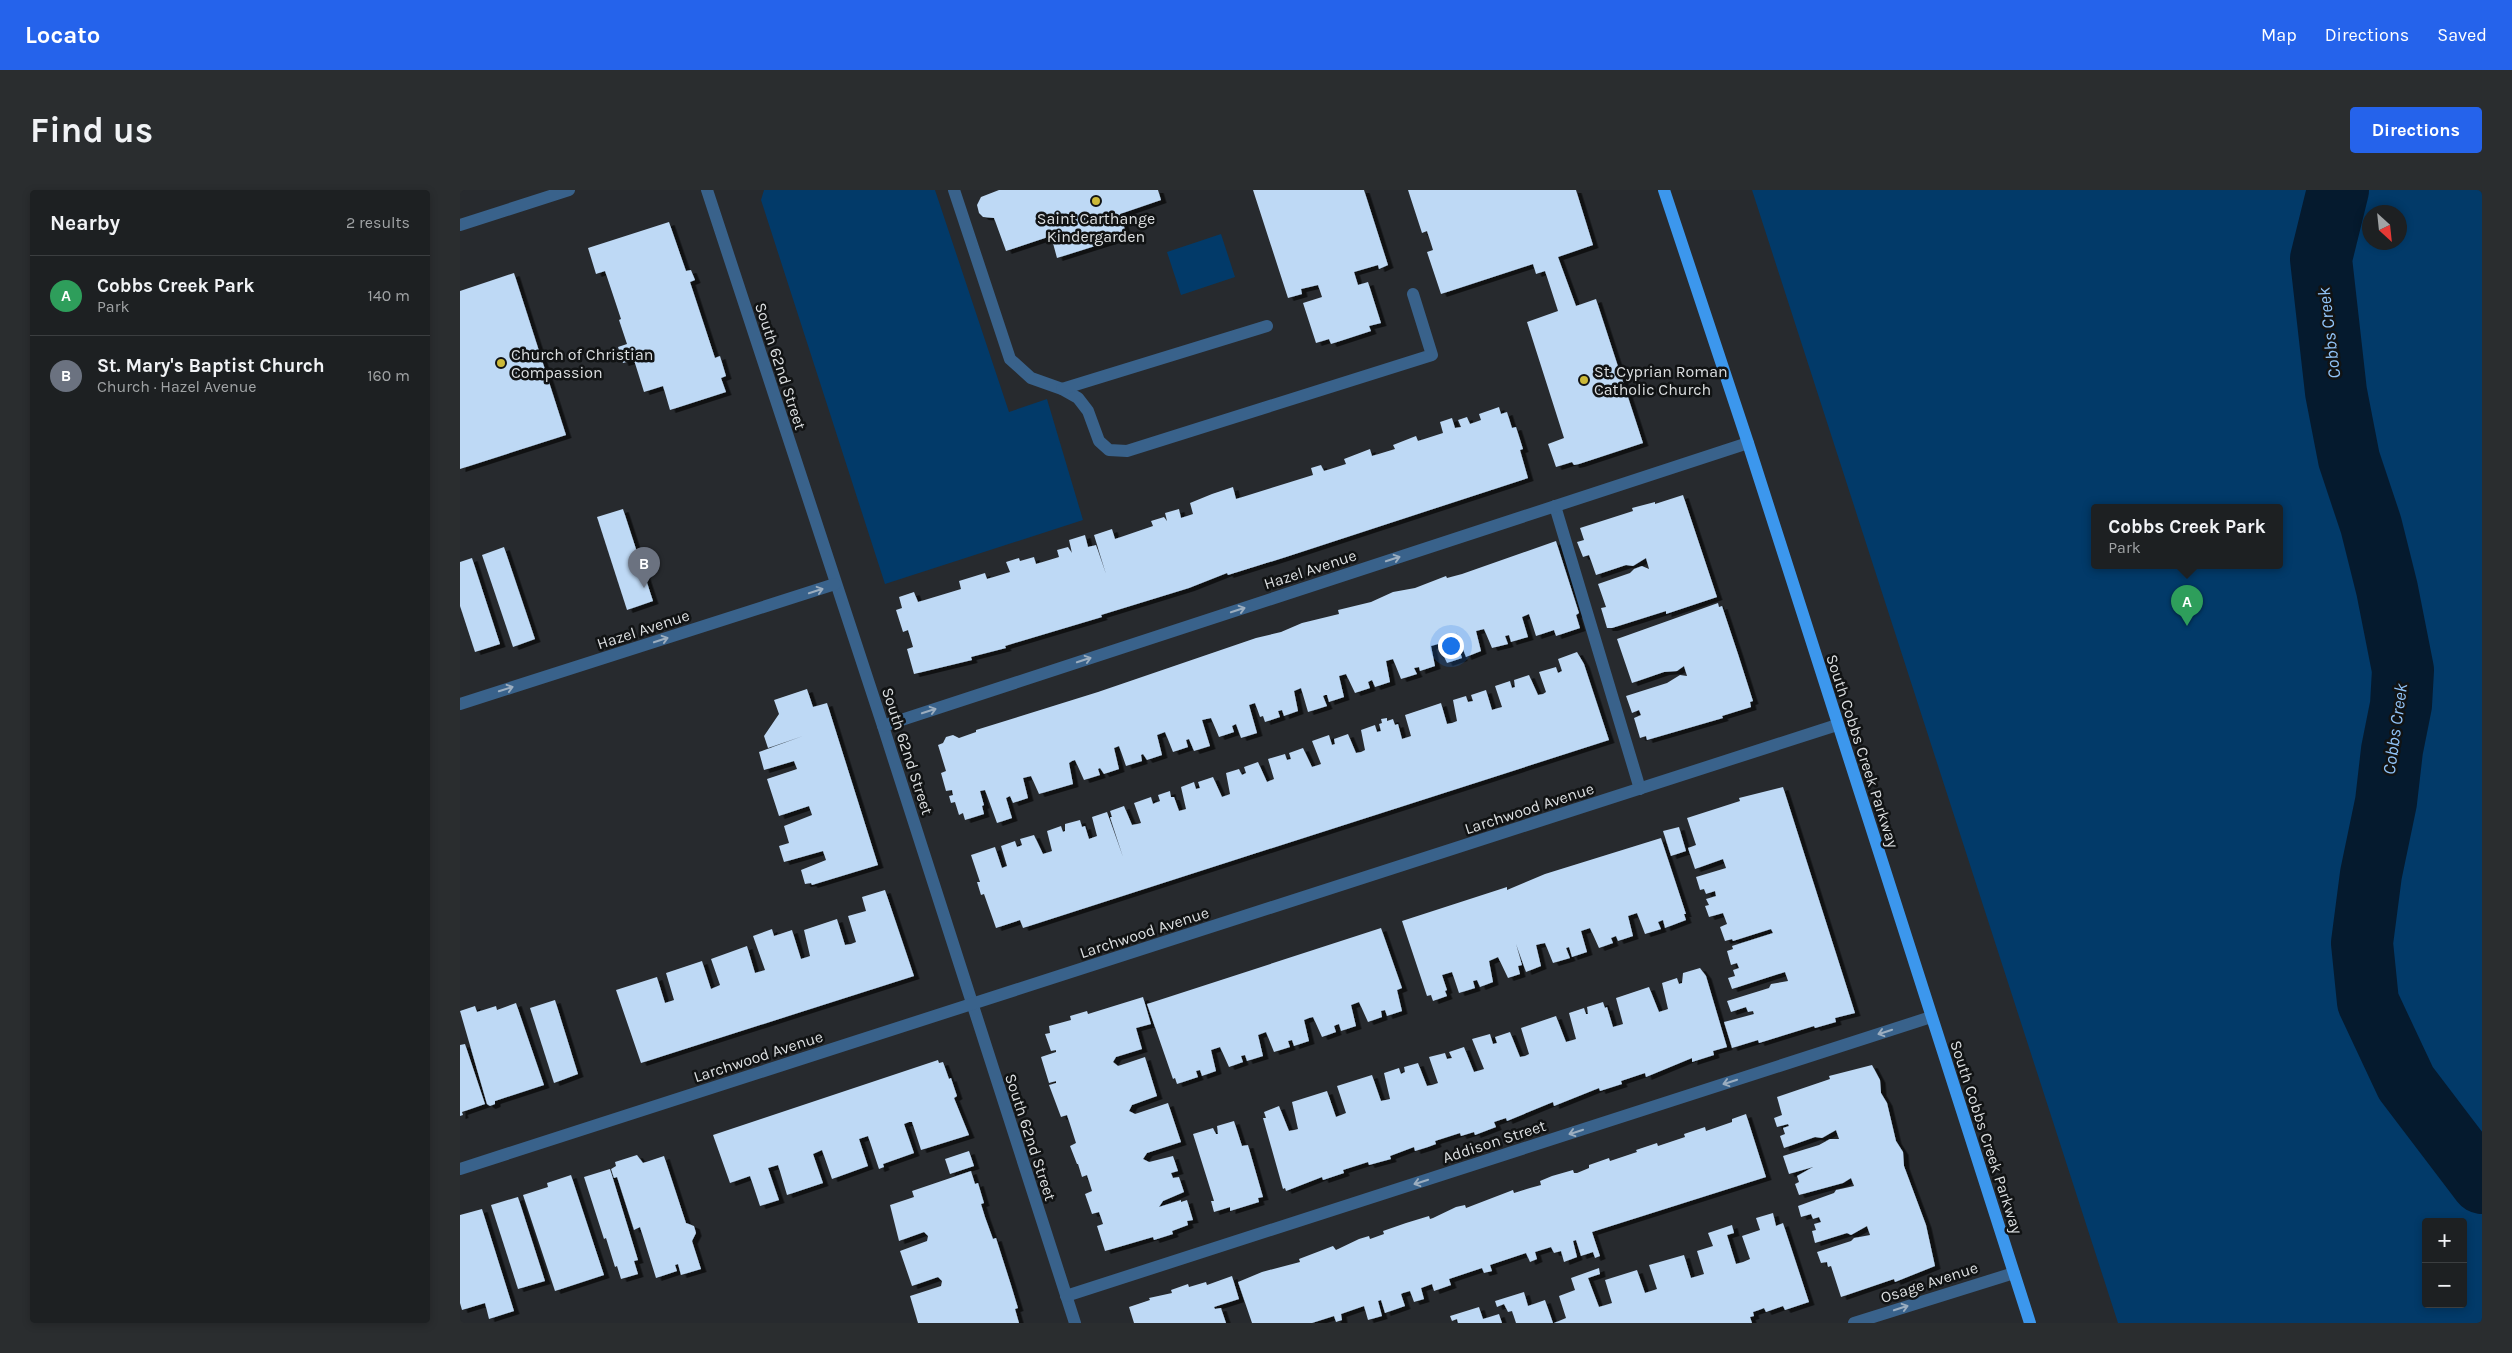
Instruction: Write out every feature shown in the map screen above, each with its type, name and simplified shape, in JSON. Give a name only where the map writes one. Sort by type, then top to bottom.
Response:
[{"type":"main road","name":"South Cobbs Creek Parkway","points":[[1664,190],[1748,443],[2030,1323]]},
{"type":"street","points":[[460,225],[569,190]]},
{"type":"street","name":"South 62nd Street","points":[[707,190],[883,726],[1074,1323]]},
{"type":"street","points":[[954,190],[1010,359],[1031,378],[1062,389],[1078,398],[1088,411],[1099,441],[1109,450],[1127,451],[1432,355],[1413,294]]},
{"type":"street","points":[[1062,389],[1267,326]]},
{"type":"street","name":"Hazel Avenue","points":[[883,726],[1748,443]]},
{"type":"street","points":[[1555,506],[1640,789]]},
{"type":"street","name":"Hazel Avenue","points":[[460,704],[836,584]]},
{"type":"street","name":"Larchwood Avenue","points":[[460,1169],[1837,725]]},
{"type":"street","name":"Addison Street","points":[[1066,1296],[1931,1017]]},
{"type":"street","name":"Osage Avenue","points":[[1854,1323],[2014,1272]]},
{"type":"shaded area","points":[[764,190],[935,190],[1009,412],[1047,399],[1083,520],[885,584],[761,200]]},
{"type":"shaded area","points":[[1752,190],[2482,190],[2482,1323],[2118,1323]]},
{"type":"shaded area","points":[[1221,234],[1235,277],[1181,295],[1167,252]]},
{"type":"building","points":[[999,190],[1158,190],[1161,200],[1120,214],[1127,236],[1057,258],[1051,236],[1006,251],[994,218],[983,217],[979,213],[977,205],[981,197]]},
{"type":"building","points":[[1253,190],[1364,190],[1388,265],[1379,269],[1378,265],[1354,272],[1358,285],[1368,282],[1381,323],[1369,326],[1371,331],[1331,344],[1329,339],[1316,343],[1303,303],[1322,297],[1318,285],[1301,289],[1302,294],[1288,298]]},
{"type":"building","name":"St. Cyprian Roman Catholic Church","points":[[1408,190],[1576,190],[1593,245],[1558,257],[1576,306],[1596,299],[1643,443],[1579,464],[1574,465],[1572,462],[1556,467],[1548,444],[1564,438],[1527,322],[1558,311],[1545,271],[1536,274],[1533,264],[1441,294],[1427,252],[1433,250],[1427,231],[1422,233]]},
{"type":"building","points":[[669,222],[686,271],[691,270],[695,280],[690,282],[715,358],[720,356],[726,376],[721,378],[726,392],[670,410],[663,386],[644,392],[634,360],[623,363],[618,347],[627,344],[619,320],[621,319],[605,271],[596,274],[588,248]]},
{"type":"building","name":"Church of Christian Compassion","points":[[514,273],[566,435],[460,469],[460,291]]},
{"type":"building","points":[[1499,407],[1501,414],[1507,412],[1512,428],[1516,427],[1523,449],[1520,450],[1528,478],[1286,557],[1228,575],[1227,573],[1189,588],[1101,615],[1102,617],[1005,646],[1006,648],[971,657],[972,660],[914,674],[907,649],[913,647],[908,630],[903,632],[896,610],[902,608],[899,597],[914,592],[918,602],[961,589],[959,581],[985,573],[987,579],[1010,572],[1006,562],[1019,558],[1020,561],[1034,557],[1036,564],[1059,557],[1057,550],[1068,547],[1072,553],[1069,540],[1085,535],[1088,547],[1096,545],[1106,574],[1094,535],[1112,529],[1115,539],[1153,526],[1151,521],[1164,517],[1167,521],[1165,513],[1179,509],[1181,518],[1193,514],[1190,503],[1212,494],[1233,487],[1236,499],[1313,475],[1311,468],[1321,465],[1324,471],[1346,464],[1344,459],[1370,449],[1372,456],[1395,449],[1393,445],[1416,436],[1418,441],[1443,433],[1440,422],[1452,418],[1455,428],[1461,427],[1458,420],[1467,417],[1470,424],[1481,420],[1479,414]]},
{"type":"building","points":[[1683,495],[1717,597],[1666,614],[1666,611],[1607,628],[1601,608],[1606,607],[1598,584],[1630,573],[1642,566],[1649,569],[1646,558],[1633,566],[1626,565],[1596,575],[1589,555],[1583,557],[1577,542],[1584,540],[1580,528],[1633,511],[1632,508],[1655,502],[1655,504]]},
{"type":"building","points":[[623,509],[653,601],[627,610],[597,517]]},
{"type":"building","points":[[1556,541],[1579,613],[1576,615],[1580,628],[1556,636],[1554,630],[1536,636],[1529,614],[1522,617],[1528,637],[1511,642],[1509,635],[1505,636],[1508,644],[1492,648],[1484,629],[1476,631],[1481,651],[1466,657],[1456,631],[1463,651],[1460,652],[1462,658],[1447,663],[1438,644],[1431,646],[1435,666],[1420,671],[1419,667],[1414,668],[1417,674],[1401,679],[1393,659],[1386,661],[1390,682],[1375,687],[1372,680],[1368,682],[1370,688],[1355,693],[1346,674],[1339,676],[1344,697],[1329,702],[1327,695],[1325,695],[1323,696],[1327,706],[1308,712],[1301,688],[1294,691],[1298,711],[1284,716],[1282,710],[1278,711],[1280,717],[1265,722],[1263,716],[1260,717],[1255,703],[1249,705],[1257,733],[1241,738],[1236,724],[1232,726],[1234,732],[1219,737],[1211,718],[1202,720],[1210,746],[1194,751],[1189,739],[1186,740],[1188,747],[1173,752],[1165,732],[1157,735],[1162,755],[1147,760],[1143,754],[1141,755],[1142,761],[1126,766],[1119,746],[1114,748],[1119,769],[1104,774],[1100,768],[1098,769],[1100,775],[1084,780],[1075,760],[1069,763],[1073,784],[1039,794],[1031,776],[1023,778],[1028,798],[1013,803],[1010,796],[1006,798],[1012,818],[997,823],[985,790],[980,791],[984,805],[982,806],[984,814],[965,820],[963,813],[959,815],[955,802],[951,803],[949,796],[953,795],[952,790],[946,791],[941,773],[946,771],[938,745],[943,743],[946,737],[953,735],[959,738],[976,732],[976,730],[1098,692],[1256,638],[1281,632],[1302,623],[1339,614],[1338,610],[1371,602],[1393,592],[1415,588],[1446,576],[1447,578],[1462,574]]},
{"type":"building","points":[[504,547],[535,639],[513,647],[482,555]]},
{"type":"building","points":[[472,558],[500,644],[475,652],[460,606],[460,562]]},
{"type":"building","points":[[1718,603],[1719,607],[1722,606],[1753,701],[1750,702],[1751,707],[1722,716],[1723,718],[1647,740],[1646,736],[1640,738],[1634,718],[1641,715],[1639,710],[1632,713],[1626,696],[1667,683],[1680,675],[1687,676],[1684,666],[1677,671],[1664,672],[1632,683],[1617,639]]},
{"type":"building","points":[[1577,652],[1584,664],[1609,740],[1023,928],[1020,920],[996,928],[984,894],[981,895],[977,882],[980,882],[971,855],[995,847],[1002,868],[1007,866],[1001,846],[1015,841],[1017,847],[1022,845],[1020,839],[1034,835],[1043,854],[1052,851],[1047,831],[1061,826],[1063,832],[1065,831],[1065,824],[1080,820],[1082,827],[1085,826],[1089,839],[1097,836],[1092,817],[1107,812],[1123,857],[1110,817],[1112,817],[1110,811],[1124,806],[1132,825],[1141,823],[1134,803],[1151,797],[1153,804],[1160,801],[1158,795],[1170,791],[1171,797],[1174,797],[1179,811],[1186,809],[1181,787],[1194,782],[1196,789],[1200,788],[1198,782],[1213,777],[1222,797],[1230,794],[1226,773],[1239,769],[1242,775],[1246,773],[1244,767],[1258,762],[1267,782],[1274,779],[1268,759],[1285,754],[1287,760],[1291,759],[1289,753],[1303,748],[1312,767],[1321,764],[1312,741],[1329,735],[1332,745],[1335,744],[1334,739],[1348,734],[1356,753],[1361,752],[1365,750],[1361,730],[1375,725],[1377,732],[1381,731],[1379,724],[1382,723],[1381,719],[1387,718],[1387,721],[1393,719],[1395,725],[1398,724],[1402,739],[1411,736],[1405,715],[1441,703],[1447,724],[1452,723],[1457,721],[1453,700],[1466,696],[1468,702],[1473,701],[1471,695],[1486,690],[1492,710],[1502,707],[1495,686],[1510,681],[1512,688],[1515,687],[1514,680],[1529,675],[1538,695],[1543,694],[1546,692],[1539,672],[1556,667],[1558,673],[1562,671],[1558,659]]},
{"type":"building","points":[[807,689],[813,707],[827,703],[878,865],[812,885],[811,883],[805,884],[801,870],[826,860],[823,851],[784,862],[779,846],[789,843],[784,826],[812,815],[809,806],[779,816],[767,779],[797,769],[794,761],[764,770],[759,752],[803,736],[768,748],[764,736],[779,714],[774,700]]},
{"type":"building","points":[[1783,787],[1855,1013],[1835,1018],[1836,1022],[1815,1028],[1814,1026],[1759,1043],[1758,1040],[1732,1048],[1724,1022],[1754,1014],[1753,1011],[1748,1012],[1746,1007],[1731,1012],[1727,1001],[1769,988],[1771,984],[1788,981],[1785,972],[1732,989],[1728,978],[1735,976],[1733,970],[1739,968],[1737,963],[1731,965],[1727,951],[1733,949],[1732,946],[1773,933],[1771,929],[1733,941],[1732,939],[1725,941],[1720,927],[1727,924],[1723,913],[1709,917],[1705,906],[1709,905],[1706,899],[1716,896],[1715,891],[1706,894],[1704,889],[1700,890],[1696,877],[1726,868],[1723,859],[1695,869],[1688,848],[1696,845],[1687,818],[1740,801],[1739,798]]},
{"type":"building","points":[[1679,827],[1686,851],[1671,856],[1663,831]]},
{"type":"building","points":[[1661,838],[1686,914],[1684,914],[1686,920],[1665,928],[1663,920],[1658,922],[1661,929],[1645,934],[1637,913],[1628,916],[1633,936],[1618,941],[1616,936],[1611,938],[1613,943],[1599,948],[1590,928],[1581,931],[1587,952],[1572,957],[1569,947],[1566,948],[1570,958],[1553,963],[1545,943],[1536,945],[1541,966],[1526,972],[1516,944],[1522,965],[1518,966],[1520,974],[1508,978],[1498,957],[1489,961],[1493,982],[1480,987],[1477,980],[1473,981],[1475,988],[1459,993],[1452,972],[1442,975],[1447,996],[1433,1001],[1431,995],[1427,996],[1402,921],[1507,887],[1507,890],[1545,874]]},
{"type":"building","points":[[885,890],[914,976],[641,1063],[616,990],[657,977],[665,1003],[674,1000],[666,973],[702,961],[711,989],[720,985],[711,959],[747,946],[755,973],[765,970],[753,936],[772,929],[774,936],[792,930],[801,959],[810,956],[804,930],[837,919],[845,945],[851,944],[856,942],[848,916],[866,911],[862,897]]},
{"type":"building","points":[[1381,928],[1402,988],[1397,990],[1402,1011],[1387,1016],[1385,1010],[1381,1011],[1382,1017],[1368,1022],[1359,1002],[1351,1005],[1356,1026],[1341,1031],[1339,1024],[1334,1026],[1336,1032],[1322,1037],[1313,1017],[1309,1018],[1304,1020],[1309,1041],[1294,1046],[1292,1040],[1288,1041],[1290,1047],[1274,1052],[1266,1032],[1258,1035],[1263,1056],[1247,1061],[1245,1055],[1241,1056],[1243,1062],[1229,1067],[1220,1047],[1211,1050],[1216,1071],[1202,1076],[1200,1070],[1196,1071],[1198,1077],[1177,1084],[1175,1078],[1173,1079],[1147,1004]]},
{"type":"building","points":[[1700,968],[1706,976],[1727,1047],[1713,1051],[1714,1055],[1692,1062],[1692,1058],[1646,1077],[1645,1073],[1621,1081],[1622,1084],[1600,1091],[1599,1088],[1554,1106],[1553,1102],[1507,1121],[1506,1118],[1494,1122],[1496,1127],[1475,1135],[1474,1132],[1461,1136],[1460,1133],[1435,1141],[1436,1144],[1428,1147],[1415,1151],[1414,1147],[1390,1156],[1391,1159],[1369,1165],[1368,1162],[1343,1170],[1344,1173],[1323,1180],[1322,1177],[1286,1191],[1285,1188],[1283,1189],[1263,1118],[1266,1118],[1264,1112],[1279,1106],[1289,1131],[1298,1129],[1292,1102],[1327,1091],[1336,1117],[1346,1113],[1337,1086],[1372,1075],[1381,1101],[1390,1099],[1384,1073],[1399,1068],[1401,1074],[1405,1072],[1404,1067],[1418,1063],[1427,1086],[1432,1085],[1438,1083],[1429,1057],[1445,1053],[1447,1059],[1452,1058],[1449,1052],[1464,1047],[1474,1072],[1484,1069],[1472,1039],[1490,1034],[1493,1044],[1497,1043],[1495,1037],[1510,1032],[1520,1057],[1525,1056],[1529,1054],[1521,1028],[1556,1016],[1566,1042],[1576,1039],[1569,1013],[1584,1008],[1586,1014],[1588,1014],[1587,1007],[1603,1002],[1605,1008],[1607,1007],[1613,1027],[1623,1024],[1616,998],[1649,987],[1659,1012],[1668,1009],[1662,983],[1677,978],[1679,984],[1682,983],[1683,973]]},
{"type":"building","points":[[1143,997],[1151,1024],[1136,1028],[1142,1049],[1116,1057],[1113,1062],[1118,1066],[1145,1057],[1157,1096],[1132,1105],[1129,1111],[1135,1114],[1168,1103],[1181,1142],[1147,1153],[1143,1159],[1149,1162],[1173,1156],[1178,1171],[1171,1173],[1173,1178],[1179,1177],[1184,1192],[1163,1201],[1159,1207],[1187,1200],[1193,1220],[1187,1221],[1188,1225],[1172,1231],[1173,1234],[1154,1240],[1153,1237],[1105,1251],[1097,1226],[1103,1224],[1099,1212],[1092,1214],[1085,1194],[1092,1191],[1087,1175],[1082,1177],[1070,1146],[1076,1143],[1067,1115],[1061,1117],[1049,1085],[1056,1083],[1056,1081],[1049,1083],[1041,1057],[1056,1052],[1056,1050],[1051,1051],[1045,1034],[1050,1033],[1049,1026],[1071,1020],[1070,1016],[1087,1011],[1088,1014]]},
{"type":"building","points":[[555,1000],[578,1074],[554,1083],[530,1008]]},
{"type":"building","points":[[516,1003],[544,1085],[495,1101],[495,1104],[490,1106],[487,1104],[460,1011],[475,1006],[477,1012],[496,1006],[497,1010]]},
{"type":"building","points":[[465,1044],[485,1104],[462,1112],[463,1115],[460,1116],[460,1045]]},
{"type":"building","points":[[938,1060],[939,1063],[943,1062],[949,1079],[951,1078],[957,1096],[954,1098],[969,1135],[921,1150],[912,1122],[909,1122],[904,1124],[914,1153],[883,1164],[884,1167],[879,1169],[868,1136],[859,1139],[868,1166],[832,1179],[822,1150],[813,1154],[823,1183],[787,1195],[778,1165],[768,1168],[779,1200],[760,1206],[750,1176],[730,1183],[713,1135]]},
{"type":"building","points":[[1872,1065],[1880,1080],[1881,1093],[1887,1103],[1896,1141],[1903,1152],[1904,1166],[1926,1225],[1935,1266],[1895,1282],[1894,1279],[1841,1297],[1831,1266],[1828,1267],[1827,1262],[1821,1263],[1817,1252],[1851,1241],[1854,1238],[1870,1235],[1867,1226],[1851,1235],[1847,1233],[1815,1243],[1812,1231],[1816,1230],[1814,1224],[1821,1222],[1819,1217],[1813,1219],[1811,1214],[1801,1217],[1798,1206],[1834,1193],[1836,1190],[1854,1186],[1851,1178],[1843,1183],[1799,1195],[1795,1184],[1799,1182],[1797,1176],[1813,1167],[1789,1174],[1783,1156],[1819,1145],[1830,1139],[1839,1139],[1836,1130],[1822,1138],[1815,1137],[1784,1148],[1780,1136],[1785,1134],[1783,1128],[1789,1126],[1788,1124],[1777,1127],[1774,1118],[1782,1115],[1777,1097],[1830,1079],[1829,1076]]},
{"type":"building","points":[[1746,1114],[1766,1177],[1592,1232],[1600,1256],[1595,1258],[1593,1252],[1581,1256],[1576,1240],[1573,1241],[1577,1257],[1564,1262],[1561,1251],[1554,1253],[1551,1247],[1535,1252],[1537,1259],[1530,1262],[1526,1253],[1490,1265],[1492,1271],[1484,1273],[1482,1268],[1449,1279],[1451,1285],[1434,1291],[1432,1284],[1421,1288],[1424,1299],[1414,1302],[1410,1291],[1403,1293],[1401,1294],[1405,1306],[1385,1313],[1381,1300],[1378,1301],[1382,1316],[1368,1320],[1364,1306],[1341,1314],[1342,1320],[1336,1322],[1334,1316],[1312,1323],[1252,1323],[1238,1282],[1262,1272],[1300,1262],[1299,1259],[1333,1246],[1336,1250],[1359,1239],[1369,1236],[1370,1239],[1384,1234],[1383,1231],[1406,1223],[1429,1216],[1430,1219],[1433,1218],[1456,1207],[1465,1205],[1466,1208],[1513,1190],[1514,1193],[1541,1185],[1540,1181],[1552,1176],[1573,1170],[1574,1173],[1577,1173],[1589,1168],[1589,1165],[1609,1158],[1610,1161],[1657,1143],[1658,1146],[1685,1137],[1684,1134],[1705,1127],[1706,1131],[1732,1122],[1732,1119]]},
{"type":"building","points":[[1234,1121],[1242,1146],[1248,1145],[1263,1197],[1258,1198],[1259,1202],[1230,1211],[1230,1207],[1214,1212],[1211,1201],[1214,1201],[1193,1134],[1213,1128],[1216,1134],[1218,1134],[1217,1126]]},
{"type":"building","points":[[969,1151],[974,1166],[950,1174],[945,1159]]},
{"type":"building","points":[[637,1155],[643,1163],[664,1156],[686,1223],[694,1226],[696,1233],[692,1241],[701,1269],[681,1275],[678,1264],[675,1265],[677,1271],[656,1278],[640,1227],[634,1230],[617,1177],[614,1178],[611,1169],[616,1166],[615,1162]]},
{"type":"building","points":[[610,1169],[638,1260],[634,1261],[638,1274],[621,1279],[617,1266],[615,1267],[606,1238],[604,1239],[584,1177]]},
{"type":"building","points":[[971,1171],[975,1184],[978,1183],[984,1203],[981,1204],[985,1217],[993,1239],[996,1238],[1011,1285],[1018,1308],[1015,1309],[1019,1323],[918,1323],[910,1296],[941,1286],[942,1281],[938,1277],[912,1286],[900,1251],[927,1241],[928,1236],[924,1232],[899,1241],[890,1205],[914,1197],[912,1191]]},
{"type":"building","points":[[571,1175],[604,1275],[555,1291],[523,1195],[548,1187],[547,1183]]},
{"type":"building","points":[[518,1197],[545,1281],[518,1289],[491,1205]]},
{"type":"building","points":[[482,1209],[514,1311],[489,1319],[485,1303],[462,1310],[460,1303],[460,1215]]},
{"type":"building","points":[[1773,1213],[1776,1226],[1783,1223],[1809,1302],[1785,1310],[1783,1306],[1766,1312],[1764,1308],[1753,1312],[1754,1316],[1750,1317],[1752,1323],[1554,1323],[1566,1318],[1559,1296],[1575,1290],[1571,1278],[1599,1268],[1600,1274],[1588,1278],[1599,1307],[1612,1303],[1605,1280],[1637,1270],[1645,1293],[1657,1289],[1649,1265],[1684,1255],[1691,1278],[1704,1274],[1697,1251],[1713,1246],[1708,1233],[1732,1225],[1734,1233],[1727,1235],[1736,1264],[1743,1262],[1750,1259],[1742,1236],[1760,1230],[1756,1218]]},
{"type":"building","points":[[1232,1276],[1239,1299],[1214,1307],[1215,1309],[1221,1308],[1226,1323],[1134,1323],[1129,1307],[1150,1300],[1149,1298],[1172,1293],[1171,1290],[1188,1284],[1189,1287],[1206,1282],[1207,1285]]},
{"type":"building","points":[[1524,1292],[1528,1306],[1545,1300],[1553,1323],[1516,1323],[1512,1311],[1508,1312],[1504,1304],[1497,1307],[1495,1301]]},
{"type":"building","points":[[1479,1307],[1483,1319],[1499,1314],[1502,1323],[1458,1323],[1457,1319],[1452,1321],[1450,1316]]},
{"type":"waterway","name":"Cobbs Creek","points":[[2338,190],[2321,259],[2336,392],[2349,459],[2371,525],[2387,589],[2403,670],[2401,705],[2392,750],[2386,802],[2371,874],[2362,943],[2368,1002],[2406,1083],[2482,1183]]},
{"type":"place","name":"Saint Carthange Kindergarden","points":[[1096,201]]},
{"type":"place","name":"Church of Christian Compassion","points":[[501,363]]},
{"type":"place","name":"St. Cyprian Roman Catholic Church","points":[[1584,380]]},
{"type":"place","name":"St. Mary's Baptist Church","points":[[644,588]]},
{"type":"place","name":"Cobbs Creek Park","points":[[2187,626]]}]
